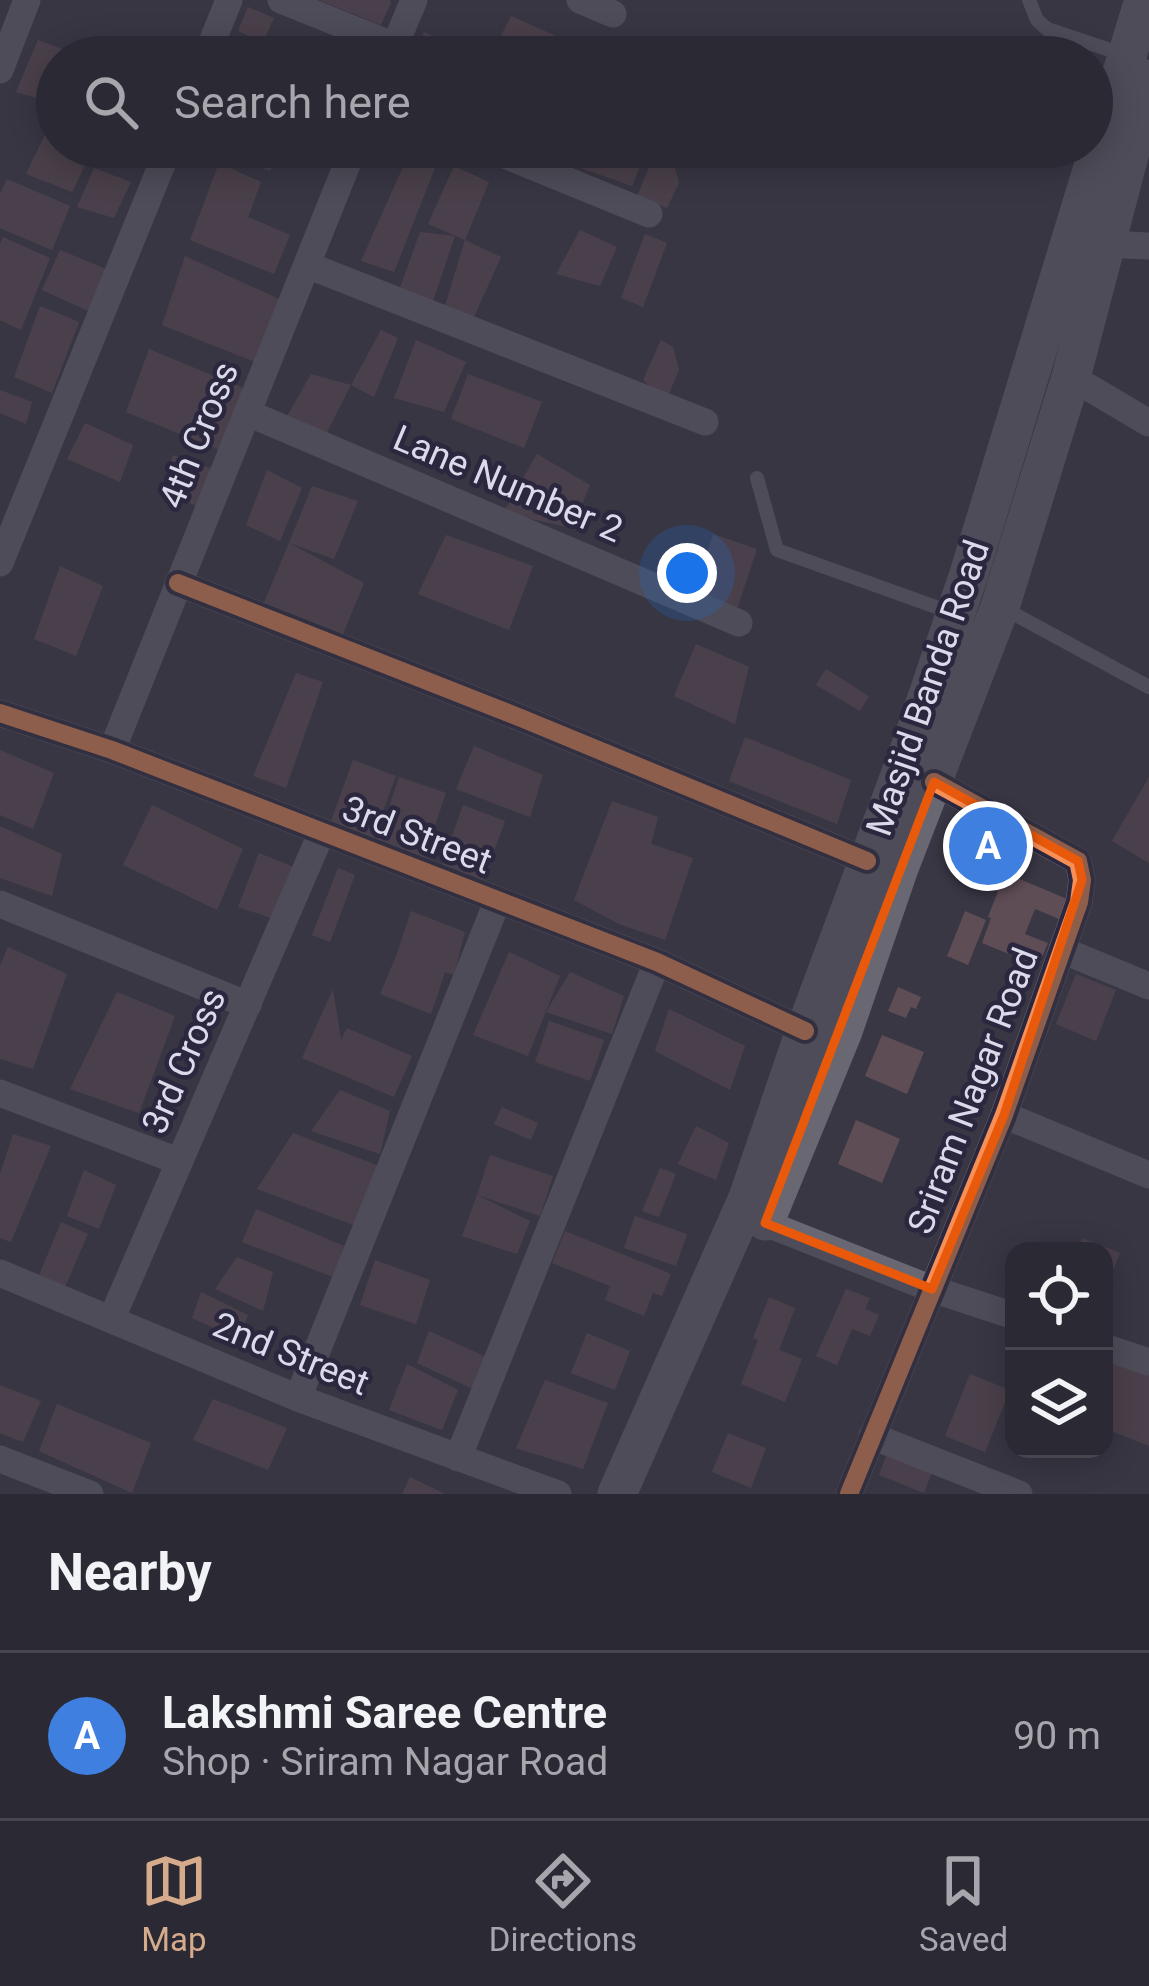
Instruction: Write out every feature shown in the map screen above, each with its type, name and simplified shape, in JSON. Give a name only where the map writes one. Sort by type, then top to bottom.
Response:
[{"type":"main road","name":"Masjid Banda Road","points":[[645,1494],[765,1223],[843,1031],[899,868],[1000,607],[1071,377],[1105,244],[1138,68],[1144,0]]},
{"type":"main road","name":"Masjid Banda Road","points":[[1113,143],[1138,68]]},
{"type":"main road","name":"Masjid Banda Road","points":[[617,1494],[748,1198],[908,754],[1104,168]]},
{"type":"street","points":[[0,70],[27,0]]},
{"type":"street","points":[[214,36],[229,0]]},
{"type":"street","points":[[281,0],[359,36]]},
{"type":"street","points":[[399,36],[413,0]]},
{"type":"street","points":[[580,0],[613,14]]},
{"type":"street","points":[[0,563],[160,168]]},
{"type":"street","name":"4th Cross","points":[[112,750],[346,168]]},
{"type":"street","points":[[536,168],[649,214]]},
{"type":"street","points":[[1105,244],[1149,246]]},
{"type":"street","points":[[307,265],[704,422]]},
{"type":"street","points":[[1071,377],[1149,423]]},
{"type":"street","name":"Lane Number 2","points":[[248,413],[739,623]]},
{"type":"street","points":[[178,583],[868,861]]},
{"type":"street","name":"3rd Street","points":[[0,712],[112,750],[657,962],[805,1031]]},
{"type":"street","name":"Sriram Nagar Road","points":[[849,1494],[1004,1115],[1079,902],[1082,880],[1078,861],[934,782]]},
{"type":"street","name":"3rd Cross","points":[[112,1318],[321,834]]},
{"type":"street","points":[[298,1398],[497,902]]},
{"type":"street","points":[[0,904],[248,1005]]},
{"type":"street","points":[[1062,950],[1149,986]]},
{"type":"street","points":[[458,1458],[657,962]]},
{"type":"street","points":[[0,1093],[178,1161]]},
{"type":"street","points":[[1004,1115],[1149,1175]]},
{"type":"street","points":[[765,1223],[1005,1313]]},
{"type":"street","name":"2nd Street","points":[[0,1273],[298,1398],[558,1494]]},
{"type":"street","points":[[1113,1350],[1149,1362]]},
{"type":"street","points":[[872,1436],[1018,1494]]},
{"type":"street","points":[[0,1459],[90,1494]]},
{"type":"lane","points":[[1029,0],[1037,20],[1063,36]]},
{"type":"lane","points":[[757,478],[777,550],[955,614]]},
{"type":"lane","points":[[1000,607],[1149,687]]},
{"type":"highlighted area","points":[[934,782],[1078,861],[1082,880],[1004,1115],[932,1289],[765,1223]]},
{"type":"building","points":[[319,0],[389,0],[391,2],[381,25]]},
{"type":"building","points":[[248,7],[274,18],[266,36],[238,31]]},
{"type":"building","points":[[511,16],[556,36],[501,36]]},
{"type":"building","points":[[36,45],[36,98],[16,92]]},
{"type":"building","points":[[36,153],[36,168],[84,168],[72,192],[26,174]]},
{"type":"building","points":[[94,168],[131,182],[114,218],[77,207]]},
{"type":"building","points":[[217,168],[230,168],[261,182],[248,217],[290,235],[274,274],[190,240]]},
{"type":"building","points":[[403,168],[435,168],[394,272],[361,261]]},
{"type":"building","points":[[453,168],[489,182],[465,240],[428,224]]},
{"type":"building","points":[[581,168],[639,168],[632,186]]},
{"type":"building","points":[[649,168],[675,168],[679,183],[667,208],[637,196]]},
{"type":"building","points":[[7,179],[70,206],[52,250],[0,228],[0,194]]},
{"type":"building","points":[[580,230],[617,247],[600,286],[556,274]]},
{"type":"building","points":[[420,232],[455,236],[432,304],[400,288]]},
{"type":"building","points":[[645,234],[667,243],[643,307],[621,298]]},
{"type":"building","points":[[3,237],[50,258],[21,330],[0,320]]},
{"type":"building","points":[[465,240],[501,257],[473,319],[444,309]]},
{"type":"building","points":[[60,250],[111,271],[95,314],[42,290]]},
{"type":"building","points":[[185,256],[279,299],[255,362],[162,325]]},
{"type":"building","points":[[40,306],[79,322],[52,393],[14,377]]},
{"type":"building","points":[[381,330],[398,338],[374,397],[351,385]]},
{"type":"building","points":[[416,340],[466,362],[444,412],[394,398]]},
{"type":"building","points":[[661,340],[673,347],[679,369],[666,401],[643,380]]},
{"type":"building","points":[[149,349],[243,388],[222,451],[126,412]]},
{"type":"building","points":[[311,374],[351,385],[325,436],[281,427]]},
{"type":"building","points":[[468,374],[542,402],[524,448],[451,419]]},
{"type":"building","points":[[0,390],[32,402],[26,424],[0,413]]},
{"type":"building","points":[[85,423],[133,445],[120,482],[67,459]]},
{"type":"building","points":[[537,454],[590,485],[572,528],[503,513]]},
{"type":"building","points":[[173,455],[213,469],[200,507],[161,493]]},
{"type":"building","points":[[267,470],[302,488],[280,541],[246,525]]},
{"type":"building","points":[[312,486],[358,501],[334,559],[289,543]]},
{"type":"building","points":[[713,534],[757,549],[736,612],[692,597]]},
{"type":"building","points":[[446,535],[533,566],[509,630],[418,594]]},
{"type":"building","points":[[289,543],[364,583],[343,634],[263,605]]},
{"type":"building","points":[[60,566],[103,586],[76,656],[34,639]]},
{"type":"building","points":[[696,644],[749,667],[735,724],[674,696]]},
{"type":"building","points":[[826,669],[869,696],[860,711],[816,685]]},
{"type":"building","points":[[296,673],[323,682],[286,788],[253,776]]},
{"type":"building","points":[[745,737],[851,780],[837,824],[729,781]]},
{"type":"building","points":[[474,746],[543,775],[530,817],[456,789]]},
{"type":"building","points":[[0,750],[54,773],[33,829],[0,815]]},
{"type":"building","points":[[353,760],[396,776],[373,839],[330,824]]},
{"type":"building","points":[[399,777],[446,793],[424,858],[377,842]]},
{"type":"building","points":[[1149,777],[1149,863],[1112,841]]},
{"type":"building","points":[[612,801],[658,817],[651,844],[693,858],[665,940],[619,924],[574,900]]},
{"type":"building","points":[[152,805],[243,849],[217,910],[123,865]]},
{"type":"building","points":[[463,805],[505,821],[481,886],[440,870]]},
{"type":"building","points":[[0,826],[62,854],[52,896],[0,878]]},
{"type":"building","points":[[259,853],[296,868],[280,921],[238,907]]},
{"type":"building","points":[[338,868],[355,875],[330,942],[312,935]]},
{"type":"building","points":[[1005,873],[1067,899],[1059,919],[1035,909],[1025,934],[1048,943],[1038,966],[982,943]]},
{"type":"building","points":[[411,911],[465,932],[454,975],[445,972],[431,1014],[380,994]]},
{"type":"building","points":[[965,911],[986,920],[968,965],[947,956]]},
{"type":"building","points":[[8,947],[67,974],[33,1069],[0,1059],[0,966]]},
{"type":"building","points":[[509,952],[560,976],[528,1056],[473,1035]]},
{"type":"building","points":[[570,972],[624,996],[612,1034],[546,1012]]},
{"type":"building","points":[[1076,974],[1116,990],[1096,1041],[1056,1024]]},
{"type":"building","points":[[898,987],[921,997],[906,1018],[888,1011]]},
{"type":"building","points":[[333,989],[341,1040],[347,1028],[412,1056],[394,1097],[302,1058]]},
{"type":"building","points":[[117,992],[175,1016],[139,1113],[70,1089]]},
{"type":"building","points":[[669,1009],[745,1046],[730,1090],[655,1051]]},
{"type":"building","points":[[549,1021],[604,1040],[590,1081],[535,1062]]},
{"type":"building","points":[[882,1035],[924,1052],[907,1094],[865,1076]]},
{"type":"building","points":[[340,1090],[390,1111],[380,1154],[311,1131]]},
{"type":"building","points":[[502,1107],[538,1123],[531,1140],[494,1124]]},
{"type":"building","points":[[856,1120],[900,1139],[882,1183],[838,1164]]},
{"type":"building","points":[[696,1126],[729,1143],[716,1180],[678,1164]]},
{"type":"building","points":[[293,1133],[387,1169],[356,1226],[257,1189]]},
{"type":"building","points":[[13,1134],[51,1146],[11,1242],[0,1238],[0,1174]]},
{"type":"building","points":[[490,1155],[553,1176],[540,1216],[477,1195]]},
{"type":"building","points":[[660,1168],[676,1174],[659,1217],[642,1211]]},
{"type":"building","points":[[84,1170],[116,1185],[99,1229],[67,1216]]},
{"type":"building","points":[[477,1195],[530,1221],[517,1254],[462,1236]]},
{"type":"building","points":[[256,1209],[344,1246],[333,1277],[242,1242]]},
{"type":"building","points":[[635,1216],[687,1234],[676,1266],[624,1248]]},
{"type":"building","points":[[61,1222],[88,1234],[64,1289],[38,1278]]},
{"type":"building","points":[[565,1231],[671,1274],[662,1296],[653,1293],[644,1316],[605,1300],[610,1286],[552,1263]]},
{"type":"building","points":[[237,1257],[273,1272],[263,1311],[215,1289]]},
{"type":"building","points":[[375,1260],[430,1280],[416,1324],[360,1305]]},
{"type":"building","points":[[846,1289],[870,1298],[865,1309],[879,1315],[870,1336],[852,1329],[837,1365],[816,1356]]},
{"type":"building","points":[[201,1292],[248,1315],[238,1339],[192,1318]]},
{"type":"building","points":[[769,1297],[795,1308],[779,1350],[802,1359],[785,1402],[741,1384]]},
{"type":"building","points":[[429,1331],[486,1357],[473,1389],[417,1363]]},
{"type":"building","points":[[587,1333],[630,1351],[615,1390],[571,1373]]},
{"type":"building","points":[[1113,1359],[1149,1373],[1149,1446],[1113,1432]]},
{"type":"building","points":[[407,1364],[458,1390],[442,1430],[389,1410]]},
{"type":"building","points":[[970,1374],[1005,1388],[1005,1402],[985,1452],[945,1436]]},
{"type":"building","points":[[545,1380],[608,1403],[583,1469],[516,1448]]},
{"type":"building","points":[[0,1385],[41,1401],[23,1442],[0,1433]]},
{"type":"building","points":[[213,1399],[287,1428],[268,1470],[193,1440]]},
{"type":"building","points":[[57,1404],[151,1443],[132,1493],[39,1451]]},
{"type":"building","points":[[728,1433],[766,1448],[751,1488],[712,1472]]},
{"type":"building","points":[[887,1454],[932,1472],[924,1493],[879,1475]]},
{"type":"building","points":[[410,1477],[445,1494],[402,1494]]},
{"type":"cycle path","points":[[178,583],[867,861]]},
{"type":"cycle path","points":[[0,713],[112,750],[657,962],[805,1031]]},
{"type":"cycle path","points":[[849,1494],[1004,1115],[1079,902],[1082,880],[1078,861],[934,782]]},
{"type":"place","name":"Lakshmi Saree Centre","points":[[988,846]]}]
